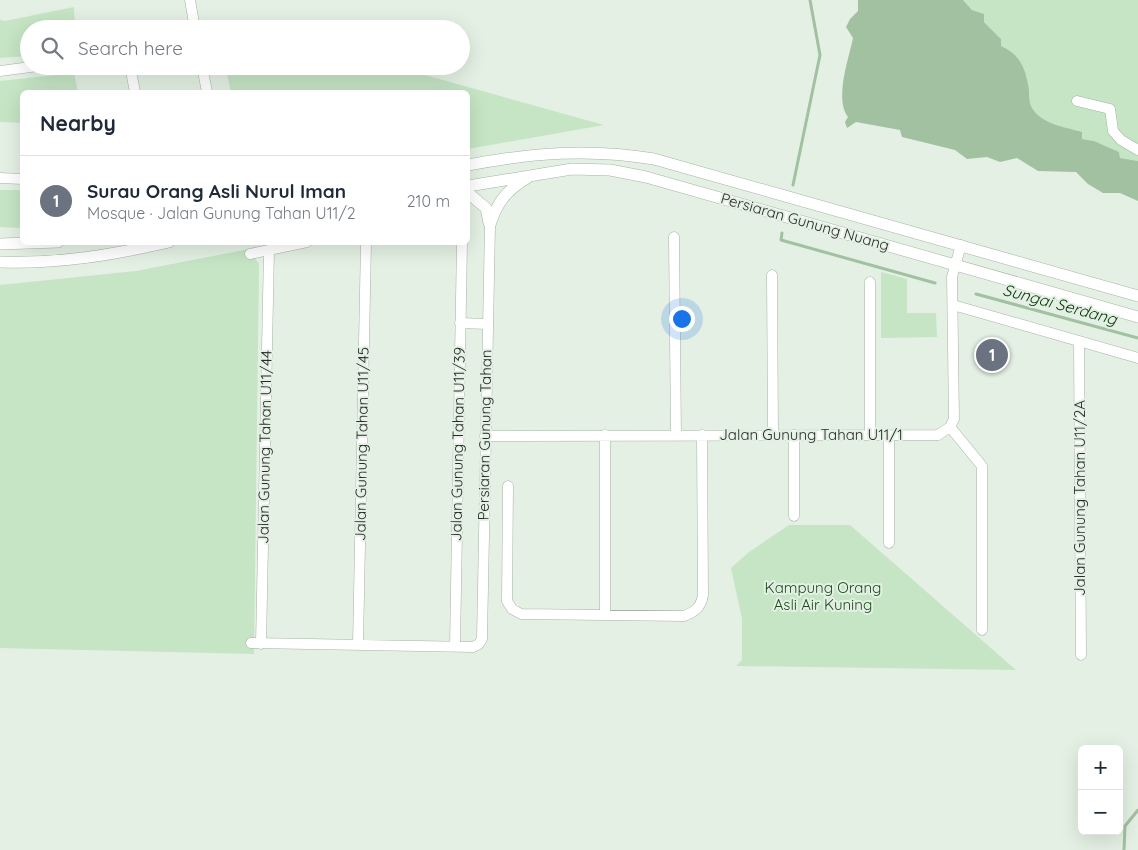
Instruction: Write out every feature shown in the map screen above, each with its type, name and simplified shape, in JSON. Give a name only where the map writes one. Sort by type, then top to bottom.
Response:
[{"type":"street","points":[[190,0],[193,20]]},
{"type":"street","points":[[0,71],[20,68]]},
{"type":"street","points":[[132,75],[135,90]]},
{"type":"street","points":[[204,75],[207,90]]},
{"type":"street","points":[[1077,101],[1110,109],[1113,131],[1121,140],[1138,150]]},
{"type":"street","name":"Persiaran Gunung Nuang","points":[[470,165],[541,154],[587,151],[618,153],[654,159],[1138,296]]},
{"type":"street","name":"Persiaran Gunung Nuang","points":[[470,186],[572,169],[610,170],[646,177],[1138,316]]},
{"type":"street","points":[[490,225],[495,209],[503,196],[514,186],[533,175]]},
{"type":"street","points":[[0,178],[20,178]]},
{"type":"street","points":[[470,195],[486,208],[490,225]]},
{"type":"street","name":"Persiaran Gunung Tahan","points":[[455,646],[473,647],[479,644],[482,639],[490,225]]},
{"type":"street","points":[[674,237],[676,435]]},
{"type":"street","points":[[0,244],[20,243]]},
{"type":"street","points":[[0,262],[65,261],[108,256],[156,245]]},
{"type":"street","points":[[250,254],[293,245]]},
{"type":"street","name":"Jalan Gunung Tahan U11/45","points":[[358,645],[366,245]]},
{"type":"street","name":"Jalan Gunung Tahan U11/39","points":[[455,646],[462,245]]},
{"type":"street","points":[[961,246],[952,277],[954,419],[950,427],[982,466],[982,630]]},
{"type":"street","name":"Jalan Gunung Tahan U11/44","points":[[269,250],[256,644],[358,645]]},
{"type":"street","points":[[772,275],[773,435]]},
{"type":"street","points":[[870,282],[870,435]]},
{"type":"street","points":[[953,305],[1138,358]]},
{"type":"street","points":[[460,323],[487,324]]},
{"type":"street","name":"Jalan Gunung Tahan U11/2A","points":[[1080,342],[1081,655]]},
{"type":"street","name":"Jalan Gunung Tahan U11/1","points":[[485,436],[938,435],[950,427]]},
{"type":"street","points":[[605,435],[605,615]]},
{"type":"street","points":[[508,486],[507,601],[512,610],[521,614],[684,616],[693,612],[702,604],[702,435]]},
{"type":"street","points":[[794,435],[794,516]]},
{"type":"street","points":[[889,435],[889,543]]},
{"type":"street","points":[[358,645],[455,646]]},
{"type":"green space","points":[[963,0],[1138,0],[1138,161],[1120,158],[1119,152],[1094,141],[1082,139],[1082,132],[1054,124],[1035,112],[1030,103],[1027,79],[1020,65],[1013,55],[1001,46],[1001,39],[984,22],[984,14],[972,10]]},
{"type":"green space","points":[[74,7],[75,20],[20,20],[20,57],[0,58],[0,20],[5,21]]},
{"type":"green space","points":[[56,75],[74,75],[78,90],[20,90],[20,123],[0,122],[0,81]]},
{"type":"green space","points":[[227,75],[425,75],[604,125],[470,149],[470,90],[231,90]]},
{"type":"green space","points":[[0,190],[20,190],[20,228],[0,227]]},
{"type":"green space","points":[[249,249],[259,264],[254,654],[0,648],[0,285],[136,271]]},
{"type":"green space","points":[[881,272],[907,279],[907,313],[936,313],[937,337],[881,338]]},
{"type":"green space","name":"Kampung Orang Asli Air Kuning","points":[[789,525],[850,525],[1016,670],[736,666],[742,660],[742,619],[731,568],[749,552]]},
{"type":"shaded area","points":[[858,0],[963,0],[972,10],[984,14],[984,22],[1001,39],[1001,46],[1013,54],[1021,64],[1028,83],[1030,104],[1040,117],[1054,124],[1082,132],[1082,139],[1094,141],[1119,152],[1120,158],[1138,161],[1138,201],[1120,193],[1103,193],[1088,184],[1076,172],[1038,171],[1017,158],[1000,162],[987,157],[967,159],[955,150],[902,137],[900,130],[856,122],[847,128],[845,122],[848,117],[842,100],[842,89],[853,38],[846,27],[850,19],[858,11]]},
{"type":"waterway","name":"Sungai Serdang","points":[[793,185],[820,55],[810,0]]},
{"type":"waterway","name":"Sungai Serdang","points":[[782,233],[781,240],[935,283]]},
{"type":"waterway","name":"Sungai Serdang","points":[[976,294],[1138,338]]},
{"type":"waterway","points":[[1124,850],[1125,826],[1138,810]]},
{"type":"place","name":"Surau Orang Asli Nurul Iman","points":[[992,355]]}]
